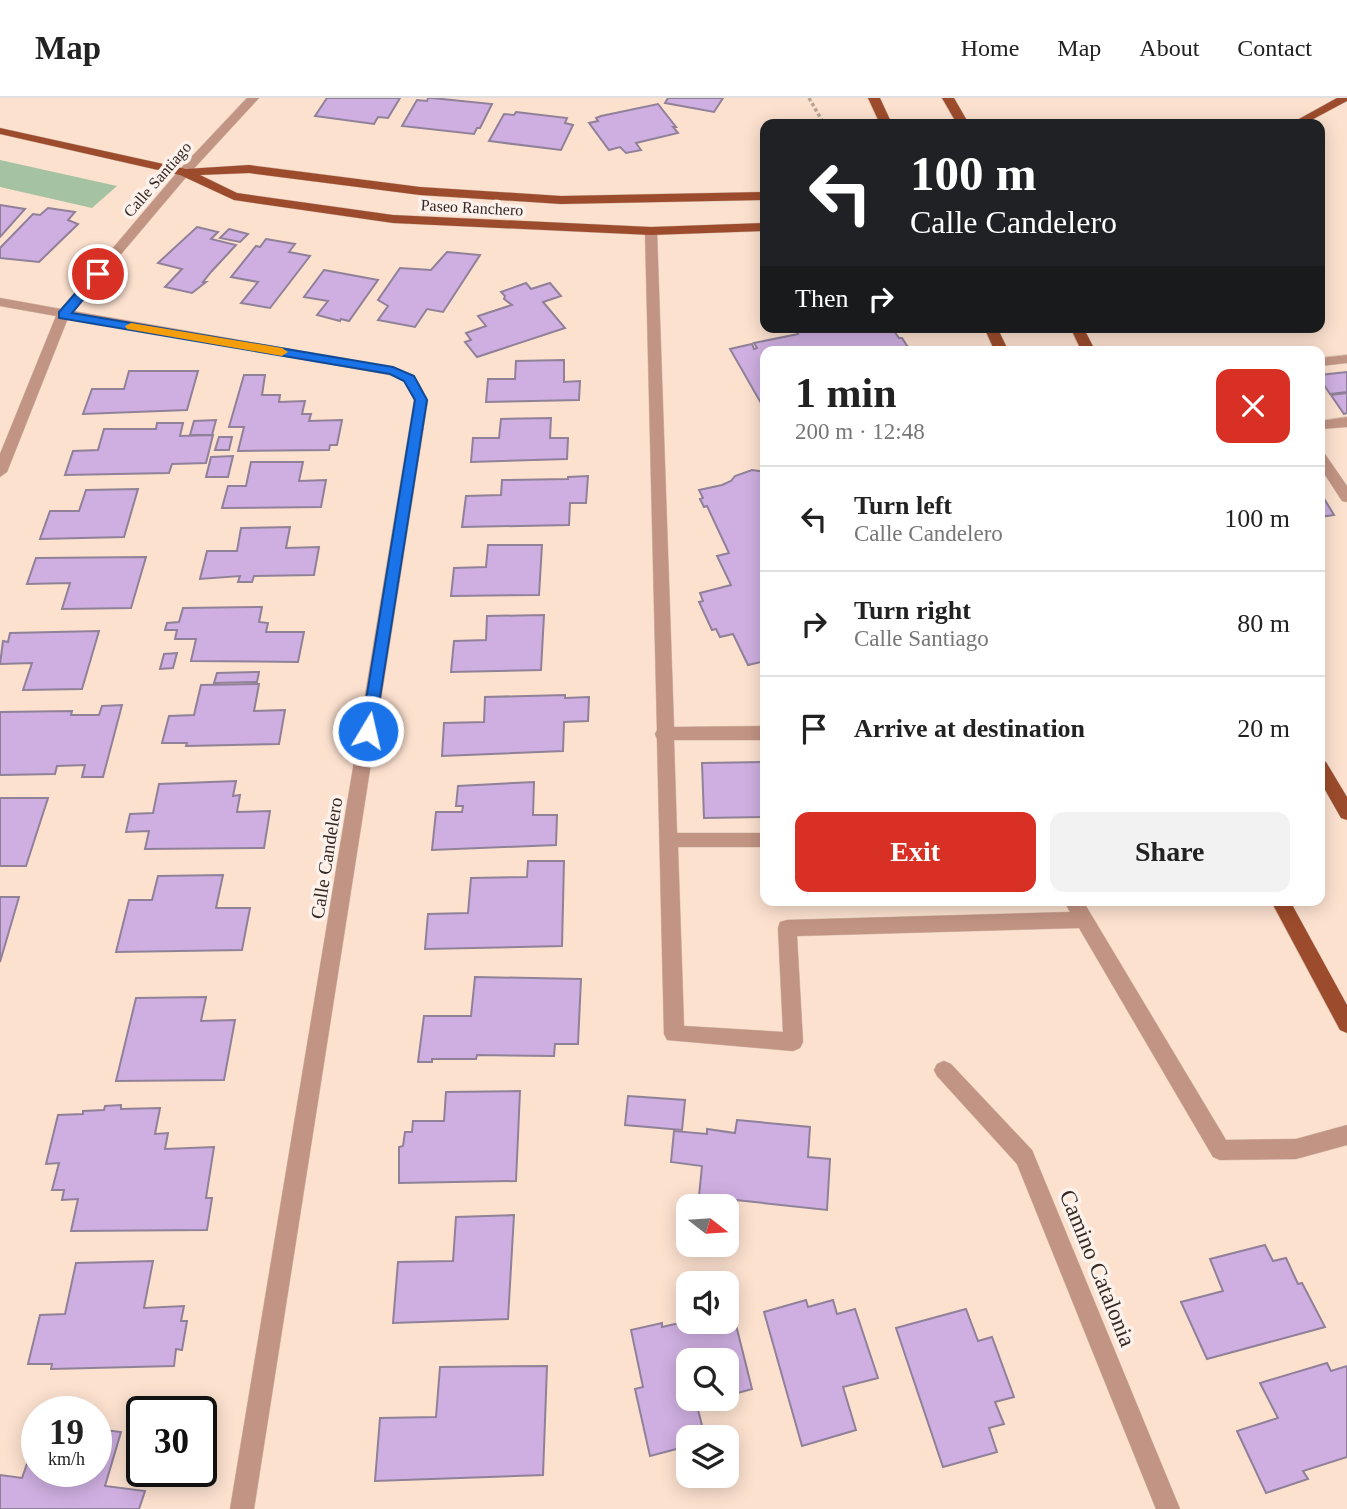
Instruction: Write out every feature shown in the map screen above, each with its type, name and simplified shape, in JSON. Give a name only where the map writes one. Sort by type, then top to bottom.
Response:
[{"type":"main road","points":[[874,98],[884,119]]},
{"type":"main road","points":[[948,98],[960,119]]},
{"type":"main road","points":[[1306,119],[1345,100]]},
{"type":"main road","name":"Paseo Ranchero","points":[[0,131],[184,172],[234,196],[393,219],[651,231],[760,227]]},
{"type":"main road","name":"Paseo Ranchero","points":[[184,172],[249,170],[420,191],[561,200],[760,196]]},
{"type":"main road","points":[[1325,776],[1347,813]]},
{"type":"main road","points":[[1283,906],[1347,1024]]},
{"type":"street","name":"Calle Santiago","points":[[0,472],[63,315],[184,172],[253,98]]},
{"type":"street","points":[[651,231],[663,734],[674,1034],[793,1042],[788,928],[1084,920]]},
{"type":"street","name":"Calle Candelero","points":[[0,302],[393,371],[409,378],[421,400],[242,1509]]},
{"type":"street","points":[[1325,361],[1347,359]]},
{"type":"street","points":[[1325,424],[1347,422]]},
{"type":"street","points":[[1325,465],[1347,498]]},
{"type":"street","points":[[663,734],[760,733]]},
{"type":"street","points":[[667,840],[760,840]]},
{"type":"street","points":[[1076,906],[1220,1150],[1296,1149],[1347,1135]]},
{"type":"street","name":"Camino Catalonia","points":[[944,1070],[1025,1157],[1168,1509]]},
{"type":"path","points":[[809,98],[821,119]]},
{"type":"green space","points":[[0,160],[117,186],[92,208],[0,187]]},
{"type":"building","points":[[327,98],[400,98],[388,118],[378,117],[374,124],[315,116]]},
{"type":"building","points":[[428,98],[492,104],[474,134],[402,126],[417,100],[427,101]]},
{"type":"building","points":[[668,98],[723,98],[714,112],[665,103]]},
{"type":"building","points":[[658,104],[678,133],[636,143],[641,150],[626,153],[620,147],[609,150],[589,123],[598,121],[596,118],[601,116]]},
{"type":"building","points":[[516,112],[567,118],[565,123],[573,125],[561,150],[489,141],[504,114],[514,115]]},
{"type":"building","points":[[0,205],[25,209],[0,237]]},
{"type":"building","points":[[48,208],[75,212],[68,220],[78,224],[39,262],[0,258],[0,248],[33,214],[40,215]]},
{"type":"building","points":[[197,227],[218,232],[211,239],[236,245],[203,282],[206,282],[192,293],[165,287],[182,269],[158,263]]},
{"type":"building","points":[[229,229],[248,234],[240,242],[220,238]]},
{"type":"building","points":[[266,239],[295,244],[289,252],[310,256],[270,308],[241,303],[258,282],[231,277],[256,246],[260,247]]},
{"type":"building","points":[[447,252],[480,255],[443,312],[427,309],[415,327],[378,320],[388,306],[378,300],[400,268],[431,270]]},
{"type":"building","points":[[324,270],[378,280],[349,321],[317,315],[328,301],[304,297]]},
{"type":"building","points":[[526,283],[531,289],[550,283],[561,296],[543,302],[565,328],[477,357],[465,342],[471,340],[466,333],[486,326],[478,316],[512,305],[504,299],[505,296],[501,292]]},
{"type":"building","points":[[895,333],[907,346],[760,346],[760,401],[730,349],[752,344],[754,349],[757,348],[754,343],[798,334]]},
{"type":"building","points":[[564,360],[564,382],[580,381],[579,400],[486,402],[488,379],[515,379],[516,361]]},
{"type":"building","points":[[129,371],[198,371],[187,410],[83,414],[92,389],[124,389]]},
{"type":"building","points":[[1347,372],[1347,392],[1330,394],[1325,386],[1325,374]]},
{"type":"building","points":[[244,375],[265,375],[262,395],[280,395],[279,402],[305,401],[302,414],[311,414],[309,421],[342,420],[337,445],[330,445],[329,450],[238,451],[244,427],[229,427]]},
{"type":"building","points":[[1347,393],[1347,413],[1344,414],[1331,395]]},
{"type":"building","points":[[551,418],[550,438],[568,438],[567,459],[471,462],[473,438],[499,438],[501,419]]},
{"type":"building","points":[[216,420],[212,435],[190,435],[194,421]]},
{"type":"building","points":[[157,423],[183,423],[180,436],[213,435],[206,463],[172,464],[169,473],[65,475],[73,451],[98,450],[104,429],[156,429]]},
{"type":"building","points":[[219,437],[232,437],[229,450],[215,450]]},
{"type":"building","points":[[233,456],[228,477],[206,477],[211,457]]},
{"type":"building","points":[[251,462],[303,462],[299,481],[326,480],[321,507],[222,508],[228,486],[246,486]]},
{"type":"building","points":[[752,470],[760,471],[760,662],[748,665],[733,634],[720,637],[716,629],[712,630],[699,602],[703,601],[700,593],[731,585],[717,556],[729,553],[707,506],[704,507],[700,499],[703,498],[699,490],[722,485],[735,476]]},
{"type":"building","points":[[588,476],[586,503],[570,503],[569,525],[462,527],[466,496],[501,495],[502,480]]},
{"type":"building","points":[[138,489],[124,537],[40,539],[50,511],[79,511],[86,490]]},
{"type":"building","points":[[1325,500],[1334,515],[1325,516]]},
{"type":"building","points":[[290,527],[286,548],[319,547],[314,575],[254,576],[252,582],[238,582],[240,576],[200,579],[207,551],[237,551],[241,528]]},
{"type":"building","points":[[488,545],[542,545],[539,595],[451,596],[454,568],[486,567]]},
{"type":"building","points":[[146,557],[131,608],[62,609],[70,583],[27,584],[36,558]]},
{"type":"building","points":[[262,607],[259,622],[268,623],[266,632],[304,632],[298,662],[191,661],[196,639],[175,639],[177,630],[165,630],[167,623],[179,622],[183,608]]},
{"type":"building","points":[[544,615],[541,670],[451,672],[454,641],[486,640],[487,616]]},
{"type":"building","points":[[99,631],[82,689],[23,690],[32,663],[0,664],[3,641],[8,642],[10,633]]},
{"type":"building","points":[[177,653],[173,668],[160,669],[164,654]]},
{"type":"building","points":[[259,672],[257,682],[214,683],[217,673]]},
{"type":"building","points":[[259,684],[254,711],[285,710],[279,744],[186,746],[187,743],[162,743],[169,716],[194,715],[201,685]]},
{"type":"building","points":[[565,695],[565,698],[589,697],[588,721],[564,722],[563,751],[442,756],[444,723],[484,722],[485,697]]},
{"type":"building","points":[[122,705],[103,777],[82,777],[85,765],[57,766],[55,774],[0,775],[0,712],[72,711],[71,715],[99,715],[102,706]]},
{"type":"building","points":[[760,762],[760,817],[704,818],[702,763]]},
{"type":"building","points":[[236,781],[233,796],[240,795],[237,812],[270,811],[264,848],[145,849],[149,831],[126,832],[130,814],[153,813],[159,784]]},
{"type":"building","points":[[534,782],[533,815],[557,815],[556,845],[432,850],[436,812],[462,812],[463,806],[456,806],[458,786]]},
{"type":"building","points":[[0,798],[48,798],[26,866],[0,866]]},
{"type":"building","points":[[528,861],[564,861],[562,946],[425,949],[428,914],[468,913],[471,878],[527,877]]},
{"type":"building","points":[[223,875],[216,908],[250,908],[242,950],[116,952],[129,900],[152,900],[158,876]]},
{"type":"building","points":[[0,897],[19,897],[0,962]]},
{"type":"building","points":[[475,977],[581,979],[578,1044],[555,1044],[554,1056],[477,1055],[476,1059],[432,1059],[432,1062],[418,1062],[424,1016],[471,1016]]},
{"type":"building","points":[[206,997],[201,1021],[235,1020],[224,1080],[116,1081],[136,998]]},
{"type":"building","points":[[520,1091],[516,1181],[399,1183],[399,1147],[403,1146],[405,1132],[412,1132],[413,1121],[444,1121],[446,1092]]},
{"type":"building","points":[[628,1096],[685,1100],[682,1130],[625,1125]]},
{"type":"building","points":[[121,1105],[121,1109],[160,1108],[155,1134],[168,1133],[165,1149],[214,1147],[206,1198],[212,1198],[207,1230],[71,1231],[78,1199],[62,1200],[64,1190],[52,1190],[59,1163],[46,1164],[58,1115],[83,1114],[83,1111],[104,1110],[105,1106]]},
{"type":"building","points":[[737,1120],[810,1127],[808,1157],[830,1159],[827,1210],[739,1200],[739,1194],[699,1194],[702,1166],[671,1162],[674,1131],[707,1134],[707,1129],[735,1133]]},
{"type":"building","points":[[514,1215],[508,1319],[393,1323],[398,1262],[453,1261],[456,1217]]},
{"type":"building","points":[[1265,1245],[1273,1261],[1286,1258],[1298,1284],[1302,1283],[1325,1327],[1207,1359],[1181,1302],[1223,1291],[1210,1259]]},
{"type":"building","points":[[153,1261],[144,1308],[184,1306],[181,1321],[187,1321],[182,1350],[176,1349],[174,1366],[51,1369],[52,1364],[28,1364],[40,1315],[65,1314],[76,1263]]},
{"type":"building","points":[[806,1300],[808,1307],[833,1300],[837,1314],[855,1309],[878,1378],[843,1387],[856,1430],[802,1446],[764,1312]]},
{"type":"building","points":[[966,1309],[978,1341],[992,1337],[1014,1397],[995,1402],[1004,1424],[989,1428],[997,1452],[943,1467],[896,1328]]},
{"type":"building","points":[[662,1323],[662,1327],[676,1324],[676,1334],[738,1334],[752,1389],[739,1393],[739,1348],[676,1348],[676,1411],[698,1411],[702,1425],[676,1425],[676,1449],[650,1456],[635,1389],[643,1387],[631,1330]]},
{"type":"building","points":[[1327,1363],[1331,1371],[1347,1366],[1347,1457],[1303,1471],[1308,1479],[1266,1493],[1237,1431],[1278,1418],[1260,1383]]},
{"type":"building","points":[[547,1366],[543,1475],[375,1481],[380,1418],[436,1417],[440,1367]]},
{"type":"building","points":[[112,1431],[121,1432],[112,1462]]},
{"type":"building","points":[[0,1475],[21,1478],[21,1487],[112,1487],[145,1491],[139,1509],[0,1509]]},
{"type":"slow traffic","points":[[131,326],[282,352]]},
{"type":"route","points":[[98,274],[63,315],[393,371],[409,378],[421,400],[368,731]]}]
